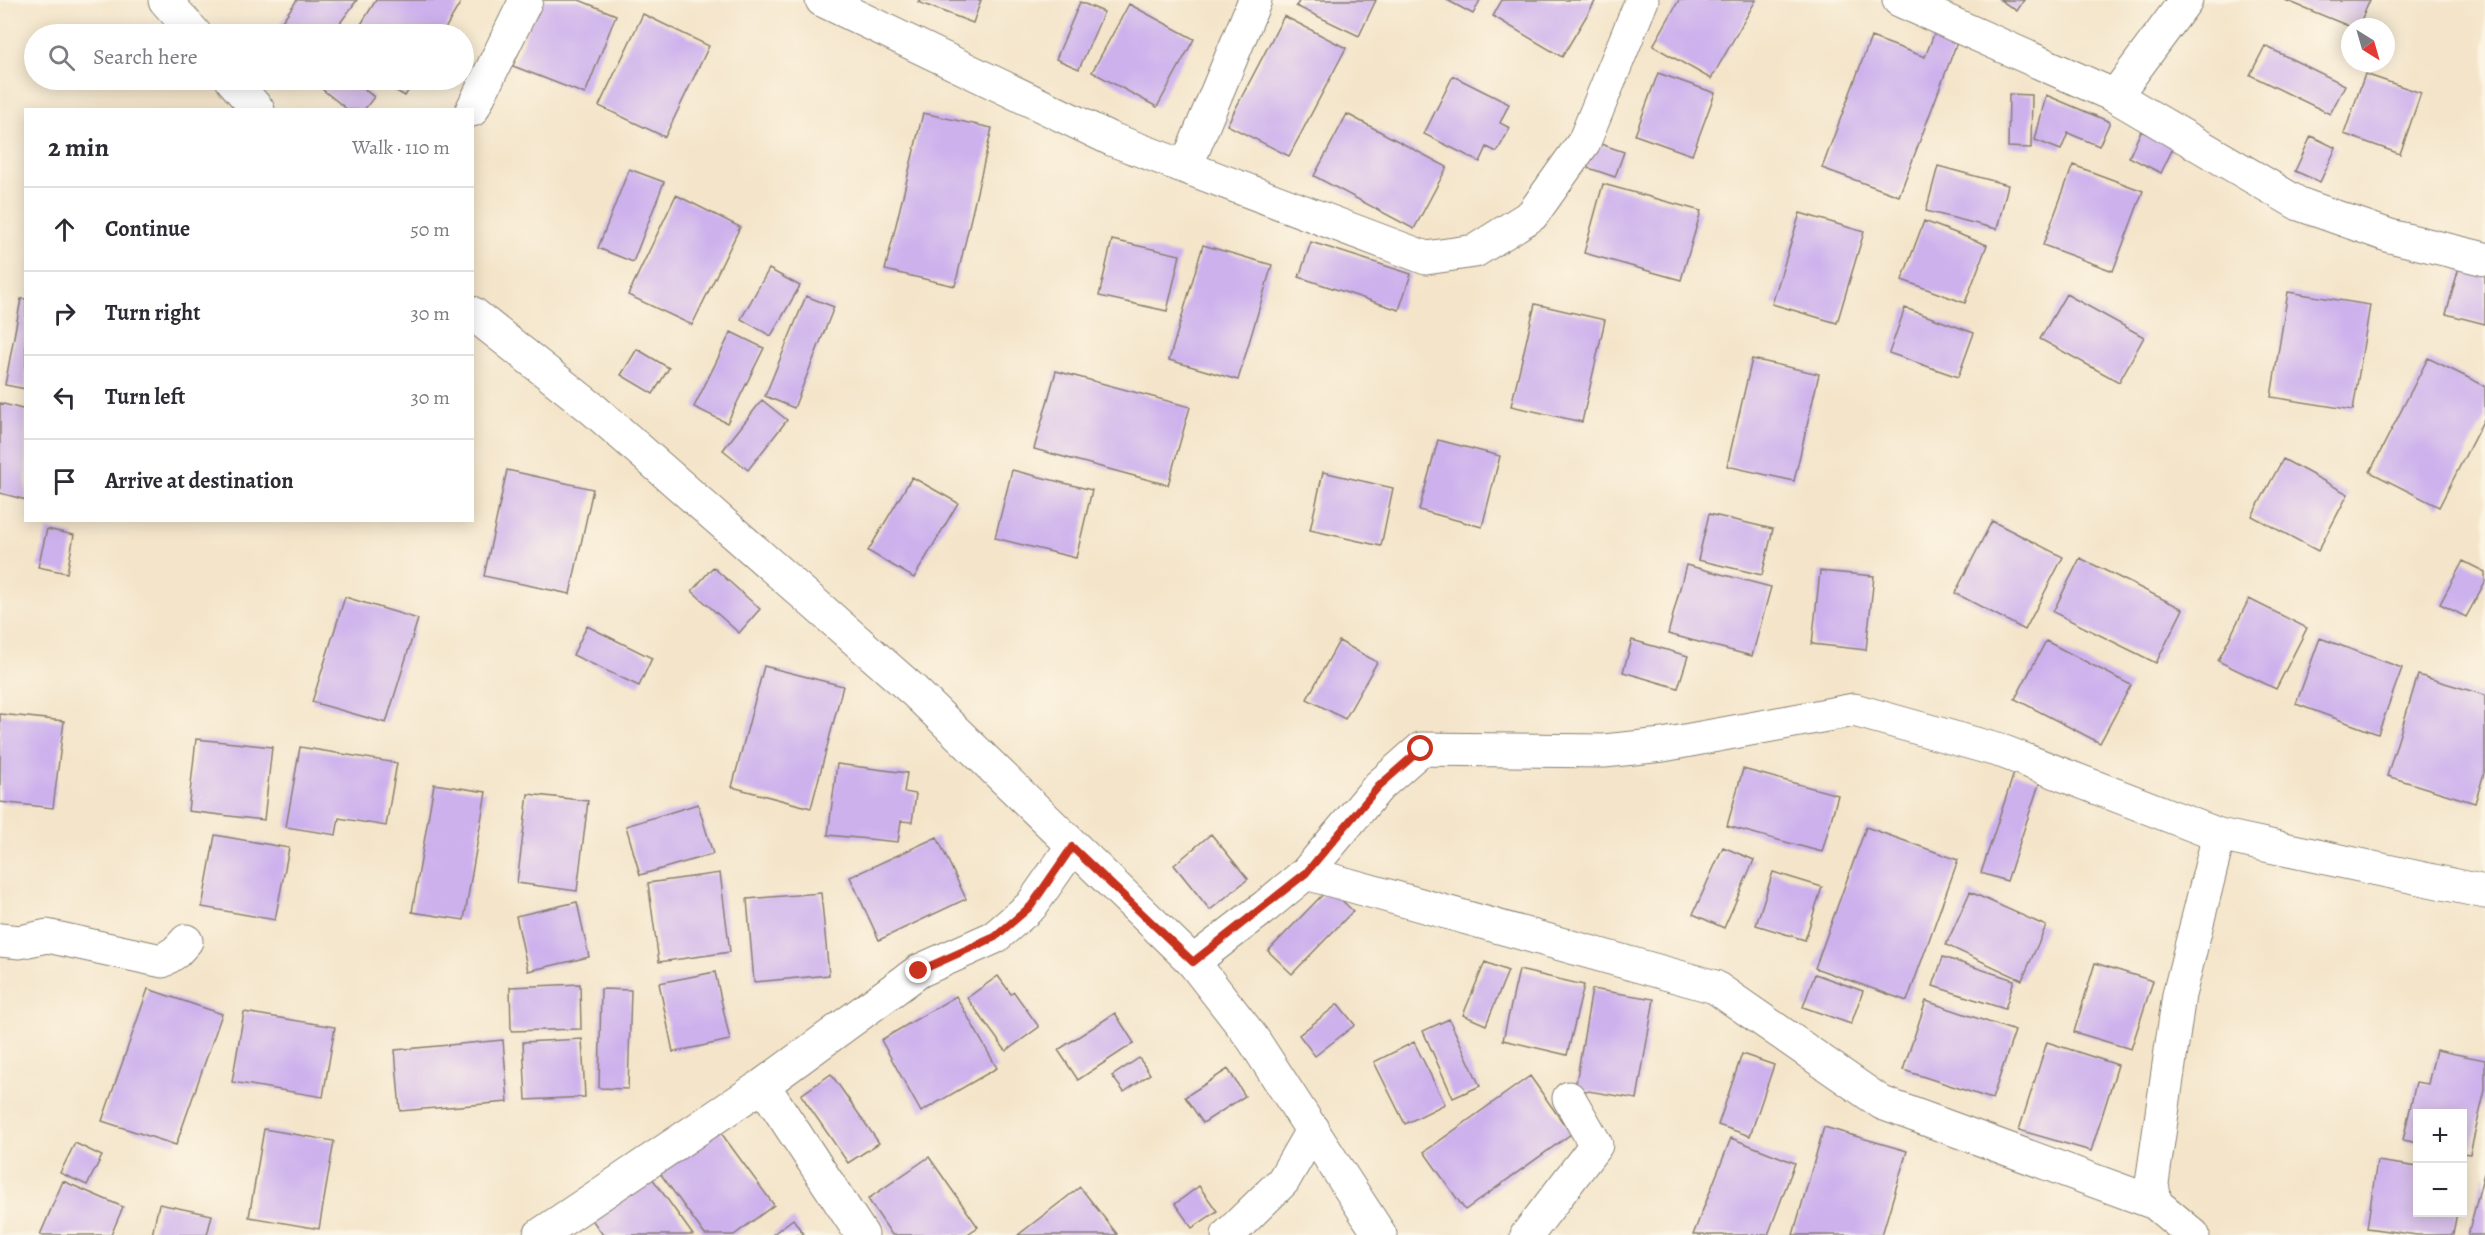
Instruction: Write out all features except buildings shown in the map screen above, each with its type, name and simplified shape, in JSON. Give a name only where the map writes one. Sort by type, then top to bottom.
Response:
[{"type":"street","points":[[165,0],[186,24]]},
{"type":"street","points":[[473,108],[526,0]]},
{"type":"street","points":[[822,0],[1111,139],[1426,258],[1475,251],[1532,215],[1584,142],[1642,0]]},
{"type":"street","points":[[1186,167],[1255,0]]},
{"type":"street","points":[[1899,0],[2115,96],[2299,204],[2390,236],[2485,259]]},
{"type":"street","points":[[2115,96],[2186,0]]},
{"type":"street","points":[[241,90],[256,108]]},
{"type":"street","points":[[474,315],[593,409],[905,683],[1193,962],[1253,1039],[1380,1235]]},
{"type":"street","points":[[1193,962],[1306,873],[1379,786],[1421,749],[1604,751],[1663,745],[1854,710],[2004,752],[2219,836],[2485,892]]},
{"type":"street","points":[[2155,1203],[2152,1183],[2179,995],[2219,836]]},
{"type":"street","points":[[540,1235],[763,1085],[919,971],[995,937],[1031,906],[1072,847]]},
{"type":"street","points":[[1306,873],[1715,987],[1882,1103],[2155,1203],[2193,1235]]},
{"type":"street","points":[[0,940],[20,942],[47,936],[162,961],[176,952],[186,941]]},
{"type":"street","points":[[763,1085],[862,1235]]},
{"type":"street","points":[[1527,1235],[1596,1145],[1569,1098]]},
{"type":"street","points":[[1228,1235],[1283,1181],[1313,1129]]},
{"type":"route","points":[[919,971],[995,937],[1031,906],[1072,847],[1193,962],[1306,873],[1379,786],[1421,749]]}]
